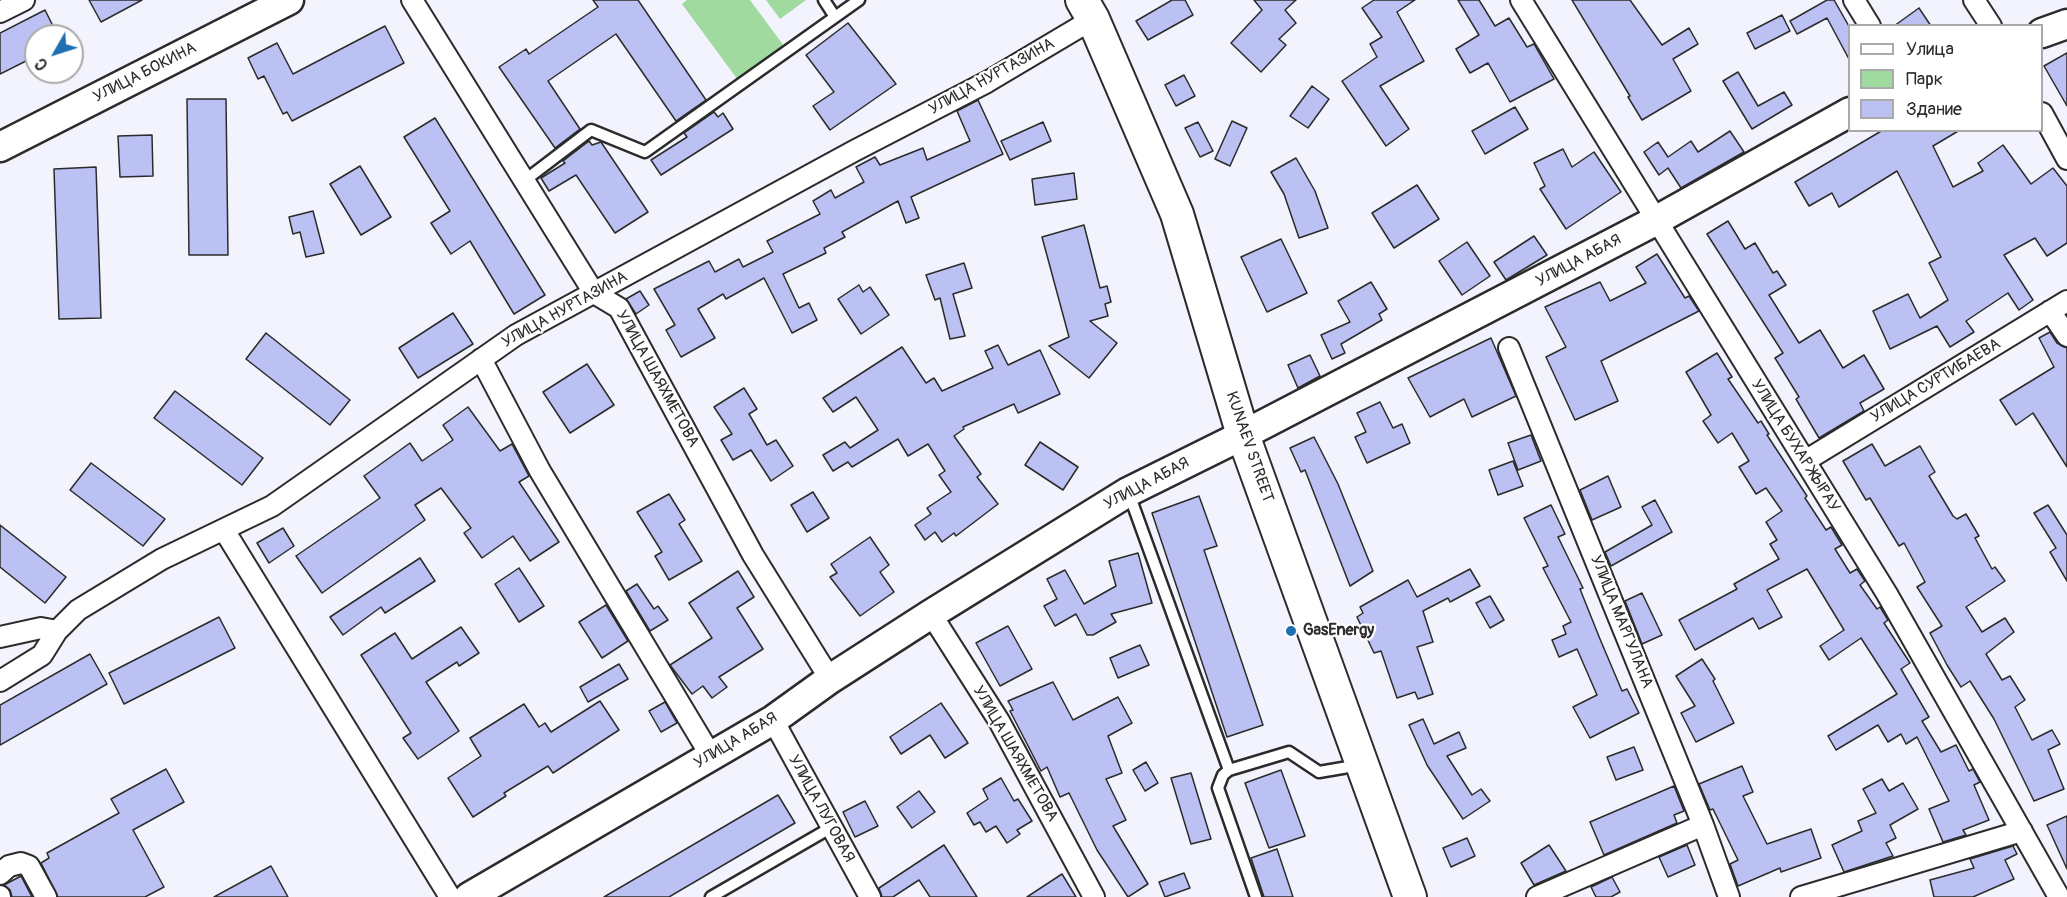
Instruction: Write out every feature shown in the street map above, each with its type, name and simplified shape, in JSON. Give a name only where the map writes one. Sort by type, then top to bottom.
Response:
[{"type":"main road","name":"KUNAEV STREET","points":[[1088,9],[1177,214],[1243,435],[1410,897]]},
{"type":"street","points":[[0,12],[24,0]]},
{"type":"street","name":"УЛИЦА БОКИНА","points":[[0,147],[289,0]]},
{"type":"street","name":"УЛИЦА ШАЯХМЕТОВА","points":[[412,0],[594,293],[619,308],[753,555],[830,679]]},
{"type":"street","name":"УЛИЦА БУХАР ЖЫРАУ","points":[[1521,0],[1655,221],[1887,594],[2059,897]]},
{"type":"street","points":[[1854,0],[1869,24]]},
{"type":"street","points":[[1974,0],[1990,24]]},
{"type":"street","name":"УЛИЦА НУРТАЗИНА","points":[[0,681],[42,655],[57,631],[78,610],[162,559],[272,506],[516,335],[854,150],[987,82],[1088,9]]},
{"type":"street","points":[[2043,33],[2067,24]]},
{"type":"street","name":"УЛИЦА АБАЯ","points":[[465,897],[773,720],[830,679],[931,614],[1128,492],[1243,435],[1655,221],[1848,113]]},
{"type":"street","points":[[2043,115],[2067,159]]},
{"type":"street","name":"УЛИЦА СУРТИБАЕВА","points":[[1805,461],[2067,300]]},
{"type":"street","points":[[2050,311],[2067,336]]},
{"type":"street","name":"УЛИЦА МАРГУЛАНА","points":[[1509,348],[1703,825],[1729,897]]},
{"type":"street","points":[[481,359],[540,471],[711,756]]},
{"type":"street","points":[[224,530],[465,897]]},
{"type":"street","name":"УЛИЦА ШАЯХМЕТОВА","points":[[931,614],[999,721],[1094,897]]},
{"type":"street","points":[[0,637],[41,628],[57,631]]},
{"type":"street","name":"УЛИЦА ЛУГОВАЯ","points":[[773,720],[870,897]]},
{"type":"street","points":[[1537,897],[1703,825]]},
{"type":"street","points":[[1801,897],[2022,831]]},
{"type":"street","points":[[0,874],[9,866],[21,863],[29,866],[46,897]]},
{"type":"lane","points":[[824,0],[835,17]]},
{"type":"lane","points":[[524,181],[591,130],[645,152],[859,0]]},
{"type":"lane","points":[[1128,492],[1228,770]]},
{"type":"lane","points":[[1256,897],[1218,788],[1218,782],[1228,770],[1288,752],[1319,772],[1361,764]]},
{"type":"lane","points":[[711,897],[832,828]]},
{"type":"green space","points":[[687,0],[750,0],[784,46],[738,80],[682,4]]},
{"type":"green space","points":[[766,0],[806,0],[780,19]]},
{"type":"building","points":[[89,0],[142,0],[101,22]]},
{"type":"building","points":[[593,0],[638,0],[706,100],[676,121],[616,34],[548,81],[580,129],[555,148],[499,67],[526,49],[529,54],[598,7]]},
{"type":"building","points":[[1172,0],[1185,0],[1193,15],[1148,40],[1136,21]]},
{"type":"building","points":[[1254,0],[1296,0],[1285,10],[1296,23],[1279,39],[1286,45],[1261,72],[1231,43],[1262,10]]},
{"type":"building","points":[[1374,0],[1415,0],[1397,12],[1424,61],[1380,86],[1409,129],[1386,146],[1342,81],[1377,57],[1370,44],[1382,37],[1362,8]]},
{"type":"building","points":[[1458,0],[1479,0],[1495,26],[1509,18],[1527,47],[1534,44],[1554,79],[1510,102],[1488,63],[1470,73],[1456,49],[1479,35]]},
{"type":"building","points":[[1572,0],[1630,0],[1662,45],[1689,28],[1698,44],[1673,59],[1691,91],[1642,120]]},
{"type":"building","points":[[1827,0],[1834,0],[1848,24],[1848,57],[1827,18],[1797,34],[1790,21]]},
{"type":"building","points":[[1919,8],[1930,24],[1897,24]]},
{"type":"building","points":[[45,10],[52,24],[24,24],[24,62],[0,74],[0,33]]},
{"type":"building","points":[[1782,15],[1790,31],[1755,49],[1747,33]]},
{"type":"building","points":[[848,23],[896,84],[830,130],[813,106],[834,92],[806,55]]},
{"type":"building","points":[[385,26],[404,63],[292,121],[287,112],[283,114],[264,76],[258,79],[248,58],[277,43],[293,74]]},
{"type":"building","points":[[2067,53],[2067,106],[2044,66]]},
{"type":"building","points":[[1738,72],[1758,106],[1784,92],[1792,105],[1752,129],[1723,81]]},
{"type":"building","points":[[1184,75],[1195,96],[1176,106],[1165,85]]},
{"type":"building","points":[[1312,86],[1329,99],[1308,128],[1290,116]]},
{"type":"building","points":[[187,99],[226,99],[228,255],[189,255]]},
{"type":"building","points":[[978,100],[1003,154],[911,197],[919,218],[906,223],[898,201],[842,232],[845,237],[824,248],[826,253],[783,274],[799,308],[809,303],[817,320],[792,333],[764,278],[726,299],[723,294],[698,309],[715,338],[681,357],[666,330],[675,325],[654,289],[709,261],[715,272],[739,259],[743,267],[773,252],[767,241],[820,214],[813,201],[831,190],[835,198],[864,182],[856,167],[875,157],[880,165],[923,148],[927,160],[970,141],[957,111]]},
{"type":"building","points":[[1515,107],[1528,129],[1485,154],[1472,131]]},
{"type":"building","points":[[714,112],[718,117],[723,113],[733,129],[661,175],[651,160],[687,137],[684,133]]},
{"type":"building","points":[[435,118],[545,295],[514,314],[470,241],[451,254],[431,223],[450,211],[404,137]]},
{"type":"building","points":[[1232,121],[1247,128],[1230,166],[1215,159]]},
{"type":"building","points":[[1043,122],[1051,141],[1010,160],[1001,141]]},
{"type":"building","points":[[1198,122],[1213,151],[1200,157],[1185,128]]},
{"type":"building","points":[[1730,131],[1744,152],[1681,188],[1668,168],[1659,175],[1644,152],[1658,142],[1668,157],[1691,141],[1698,152]]},
{"type":"building","points":[[1880,132],[1957,132],[1933,146],[1953,187],[1983,171],[1978,163],[2003,145],[2031,184],[2053,168],[2067,186],[2067,243],[2047,256],[2035,238],[2004,255],[2033,300],[2019,310],[2008,293],[1966,321],[1974,332],[1950,347],[1937,326],[1890,349],[1873,311],[1908,294],[1920,318],[1948,300],[1929,263],[1941,257],[1897,171],[1839,207],[1832,193],[1809,206],[1795,182]]},
{"type":"building","points":[[152,135],[153,176],[120,177],[118,136]]},
{"type":"building","points":[[589,141],[592,145],[601,142],[648,212],[615,233],[576,175],[549,191],[541,178],[565,163],[563,161]]},
{"type":"building","points":[[1563,149],[1572,167],[1594,152],[1621,192],[1566,229],[1540,189],[1545,186],[1534,163]]},
{"type":"building","points":[[1296,158],[1315,191],[1328,228],[1299,238],[1284,194],[1271,172]]},
{"type":"building","points":[[360,166],[391,217],[361,235],[330,184]]},
{"type":"building","points":[[96,167],[101,318],[59,319],[54,169]]},
{"type":"building","points":[[1074,173],[1077,199],[1035,205],[1032,179]]},
{"type":"building","points":[[1417,185],[1439,219],[1394,248],[1372,213]]},
{"type":"building","points":[[313,211],[324,253],[306,257],[300,232],[293,234],[289,217]]},
{"type":"building","points":[[1728,221],[1745,249],[1755,243],[1773,273],[1777,271],[1786,285],[1769,295],[1799,343],[1820,330],[1843,368],[1864,355],[1884,389],[1860,403],[1864,411],[1819,438],[1796,399],[1799,397],[1775,358],[1783,353],[1707,234]]},
{"type":"building","points":[[1084,225],[1100,288],[1107,286],[1111,302],[1105,304],[1108,316],[1090,321],[1117,343],[1089,378],[1049,346],[1069,337],[1042,237]]},
{"type":"building","points":[[1534,236],[1547,255],[1506,280],[1494,262]]},
{"type":"building","points":[[1281,239],[1307,293],[1267,312],[1241,257]]},
{"type":"building","points":[[1467,242],[1490,276],[1462,295],[1439,261]]},
{"type":"building","points":[[1657,254],[1685,298],[1689,296],[1699,311],[1601,361],[1618,401],[1575,420],[1546,357],[1566,347],[1545,307],[1600,282],[1610,301],[1646,283],[1636,267]]},
{"type":"building","points":[[964,263],[972,288],[953,294],[965,336],[950,339],[940,298],[935,300],[926,275]]},
{"type":"building","points":[[1371,282],[1387,309],[1379,314],[1382,320],[1341,344],[1345,353],[1332,359],[1321,335],[1350,322],[1338,301]]},
{"type":"building","points":[[859,285],[863,292],[870,287],[889,315],[861,334],[838,299]]},
{"type":"building","points":[[640,291],[649,305],[636,314],[626,299]]},
{"type":"building","points":[[453,313],[473,344],[418,378],[399,348]]},
{"type":"building","points":[[2050,332],[2057,343],[2067,348],[2067,467],[2033,413],[2016,425],[2000,400],[2054,367],[2039,338]]},
{"type":"building","points":[[266,333],[350,400],[330,425],[246,359]]},
{"type":"building","points":[[1491,338],[1516,396],[1472,417],[1464,399],[1430,417],[1408,378]]},
{"type":"building","points":[[998,345],[1008,365],[1040,350],[1060,394],[1018,413],[1014,404],[963,427],[964,429],[954,436],[981,474],[977,477],[998,504],[956,536],[954,533],[942,542],[935,532],[925,540],[915,525],[931,514],[927,508],[951,492],[939,475],[945,471],[928,444],[908,456],[898,439],[852,467],[848,462],[833,471],[823,455],[845,442],[850,448],[878,430],[856,397],[833,412],[823,398],[902,347],[926,383],[934,378],[942,391],[993,368],[985,351]]},
{"type":"building","points":[[1717,353],[1732,377],[1728,379],[1758,423],[1761,421],[1769,434],[1767,435],[1807,496],[1805,498],[1826,530],[1831,527],[1842,545],[1835,549],[1850,573],[1857,569],[1865,581],[1860,585],[1877,609],[1880,607],[1888,620],[1884,623],[1910,663],[1901,669],[1929,717],[1922,721],[1941,752],[1956,745],[1969,771],[1973,769],[1980,782],[1974,785],[1989,820],[1963,830],[1966,835],[1943,842],[1929,809],[1949,801],[1917,737],[1906,744],[1901,734],[1888,742],[1878,725],[1836,750],[1828,736],[1897,694],[1861,638],[1829,660],[1820,646],[1844,630],[1807,569],[1767,590],[1782,617],[1759,629],[1753,618],[1695,650],[1679,620],[1737,589],[1734,584],[1779,559],[1770,544],[1777,540],[1766,522],[1782,511],[1766,488],[1756,494],[1739,467],[1749,461],[1732,433],[1718,443],[1703,421],[1711,415],[1686,372]]},
{"type":"building","points":[[1310,355],[1320,376],[1298,388],[1288,365]]},
{"type":"building","points":[[587,364],[614,405],[570,433],[543,392]]},
{"type":"building","points":[[744,388],[757,409],[749,414],[767,445],[776,440],[793,466],[771,481],[751,450],[733,460],[721,440],[732,434],[714,407]]},
{"type":"building","points":[[175,391],[263,458],[242,485],[154,418]]},
{"type":"building","points":[[1380,402],[1393,428],[1402,424],[1410,443],[1367,463],[1355,437],[1366,432],[1357,413]]},
{"type":"building","points":[[468,407],[500,451],[512,444],[529,476],[519,482],[559,542],[530,561],[513,536],[482,558],[464,533],[471,528],[441,488],[415,505],[425,520],[322,593],[296,556],[380,498],[364,476],[410,443],[422,461],[453,440],[443,425]]},
{"type":"building","points":[[1531,435],[1541,461],[1518,470],[1508,443]]},
{"type":"building","points":[[1314,437],[1338,484],[1373,571],[1350,586],[1305,470],[1301,472],[1290,448]]},
{"type":"building","points":[[1040,442],[1078,467],[1063,490],[1025,465]]},
{"type":"building","points":[[1872,444],[1885,466],[1920,446],[1935,472],[1929,476],[1953,516],[1957,519],[1966,514],[1979,536],[1975,538],[1992,569],[1995,567],[2005,581],[1966,607],[1982,632],[2005,618],[2014,632],[1986,654],[2002,680],[2010,676],[2025,700],[2015,707],[2032,740],[2052,730],[2060,744],[2048,750],[2064,789],[2034,801],[1994,719],[1970,681],[1961,687],[1947,665],[1930,633],[1942,626],[1917,587],[1925,582],[1904,543],[1899,546],[1870,498],[1866,500],[1843,461]]},
{"type":"building","points":[[1513,461],[1523,486],[1498,495],[1489,470]]},
{"type":"building","points":[[91,463],[165,519],[143,546],[70,490]]},
{"type":"building","points":[[1608,476],[1621,507],[1592,520],[1580,490]]},
{"type":"building","points":[[813,492],[829,518],[807,532],[791,505]]},
{"type":"building","points":[[669,494],[685,520],[679,524],[702,561],[669,580],[655,556],[662,552],[637,512]]},
{"type":"building","points":[[1199,496],[1217,546],[1204,550],[1263,725],[1227,737],[1152,513]]},
{"type":"building","points":[[1655,500],[1672,532],[1611,566],[1605,552],[1652,525],[1642,507]]},
{"type":"building","points":[[1551,505],[1565,534],[1558,537],[1583,588],[1580,589],[1622,691],[1627,689],[1639,713],[1590,738],[1573,707],[1597,695],[1577,649],[1559,657],[1552,640],[1566,634],[1563,626],[1571,622],[1543,568],[1548,566],[1524,518]]},
{"type":"building","points":[[2048,505],[2067,535],[2067,581],[2050,552],[2056,548],[2034,513]]},
{"type":"building","points":[[0,525],[66,577],[45,603],[0,567]]},
{"type":"building","points":[[283,528],[294,546],[269,563],[257,543]]},
{"type":"building","points":[[870,537],[889,565],[880,572],[894,592],[860,616],[830,577],[837,573],[831,564]]},
{"type":"building","points":[[1138,553],[1152,603],[1111,614],[1116,622],[1093,635],[1087,635],[1076,614],[1055,626],[1044,606],[1057,599],[1047,579],[1065,570],[1084,604],[1116,586],[1109,561]]},
{"type":"building","points":[[420,558],[435,581],[385,613],[381,607],[343,635],[330,617]]},
{"type":"building","points":[[519,568],[544,606],[519,622],[495,584]]},
{"type":"building","points":[[1470,569],[1480,586],[1450,602],[1448,598],[1423,611],[1433,642],[1417,647],[1433,694],[1418,699],[1415,692],[1397,698],[1381,651],[1374,653],[1357,617],[1363,613],[1360,607],[1408,580],[1417,597]]},
{"type":"building","points":[[738,571],[754,597],[737,608],[763,649],[719,677],[727,687],[712,698],[703,686],[692,694],[670,665],[712,638],[689,603]]},
{"type":"building","points":[[637,584],[654,609],[658,606],[668,620],[650,631],[626,591]]},
{"type":"building","points":[[1642,593],[1662,635],[1642,644],[1625,601]]},
{"type":"building","points":[[1490,596],[1504,620],[1490,628],[1476,603]]},
{"type":"building","points":[[606,605],[628,641],[602,658],[579,622]]},
{"type":"building","points":[[219,617],[235,648],[124,704],[109,673]]},
{"type":"building","points":[[1008,626],[1032,669],[1000,686],[976,643]]},
{"type":"building","points":[[461,627],[479,653],[459,666],[457,662],[426,682],[459,731],[418,759],[403,738],[411,733],[361,655],[395,633],[412,659]]},
{"type":"building","points":[[1140,645],[1149,665],[1118,678],[1110,658]]},
{"type":"building","points":[[90,654],[107,684],[0,745],[0,705]]},
{"type":"building","points":[[1702,659],[1715,679],[1713,681],[1734,723],[1696,742],[1681,713],[1695,706],[1676,676]]},
{"type":"building","points":[[619,664],[628,679],[588,702],[580,687]]},
{"type":"building","points":[[1053,682],[1073,720],[1118,697],[1132,723],[1108,736],[1122,773],[1106,779],[1126,820],[1113,826],[1148,884],[1128,897],[1097,850],[1069,793],[1060,797],[1047,767],[1041,771],[1010,711],[1013,710],[1008,701]]},
{"type":"building","points":[[600,701],[619,730],[553,773],[548,766],[504,793],[506,796],[473,817],[448,778],[481,756],[470,738],[524,704],[539,727],[545,723],[551,732]]},
{"type":"building","points":[[665,702],[677,723],[661,732],[649,711]]},
{"type":"building","points":[[941,703],[968,743],[945,758],[930,735],[901,754],[890,737]]},
{"type":"building","points":[[1423,719],[1434,744],[1459,732],[1466,748],[1447,756],[1472,795],[1481,789],[1490,801],[1463,819],[1427,765],[1409,725]]},
{"type":"building","points":[[1634,747],[1643,770],[1616,780],[1607,757]]},
{"type":"building","points":[[1146,762],[1158,783],[1145,791],[1133,770]]},
{"type":"building","points":[[1742,766],[1753,792],[1743,796],[1767,844],[1811,829],[1821,858],[1781,872],[1780,868],[1738,886],[1730,864],[1738,860],[1713,809],[1710,810],[1699,784]]},
{"type":"building","points":[[166,769],[184,802],[133,830],[164,887],[145,897],[58,897],[41,863],[49,858],[47,853],[119,813],[111,799]]},
{"type":"building","points":[[1281,770],[1305,836],[1269,848],[1245,783]]},
{"type":"building","points":[[1191,773],[1211,839],[1191,844],[1171,778]]},
{"type":"building","points":[[1001,778],[1014,801],[1018,799],[1032,821],[1017,830],[1020,834],[1007,843],[996,826],[986,832],[980,822],[974,825],[967,813],[988,799],[983,789]]},
{"type":"building","points":[[1882,779],[1889,791],[1903,783],[1918,809],[1890,825],[1896,838],[1886,843],[1893,856],[1844,872],[1832,845],[1862,831],[1858,821],[1876,813],[1863,789]]},
{"type":"building","points":[[1674,786],[1684,811],[1674,815],[1677,823],[1604,855],[1590,822]]},
{"type":"building","points":[[919,791],[935,812],[912,828],[897,807]]},
{"type":"building","points":[[778,795],[795,823],[669,897],[604,897]]},
{"type":"building","points":[[865,801],[878,826],[855,837],[843,812]]},
{"type":"building","points":[[2067,816],[2067,869],[2047,825]]},
{"type":"building","points":[[1467,838],[1475,856],[1451,867],[1443,848]]},
{"type":"building","points":[[944,845],[977,897],[930,897],[919,880],[893,897],[882,897],[879,888]]},
{"type":"building","points":[[1549,845],[1566,871],[1534,885],[1521,863]]},
{"type":"building","points":[[1687,845],[1695,865],[1668,877],[1659,857]]},
{"type":"building","points":[[2013,846],[2017,854],[2005,860],[2014,879],[1973,897],[1934,897],[1930,880],[1974,868],[1970,859]]},
{"type":"building","points":[[1277,849],[1293,897],[1264,897],[1251,858]]},
{"type":"building","points":[[271,866],[288,897],[214,897]]},
{"type":"building","points":[[1184,873],[1190,888],[1165,897],[1159,882]]},
{"type":"building","points":[[1062,874],[1076,897],[1027,897]]},
{"type":"building","points":[[21,876],[32,897],[12,897],[10,890],[4,885]]},
{"type":"building","points":[[1612,877],[1620,892],[1611,897],[1596,897],[1591,887]]},
{"type":"place","name":"GasEnergy","points":[[1291,631]]}]
